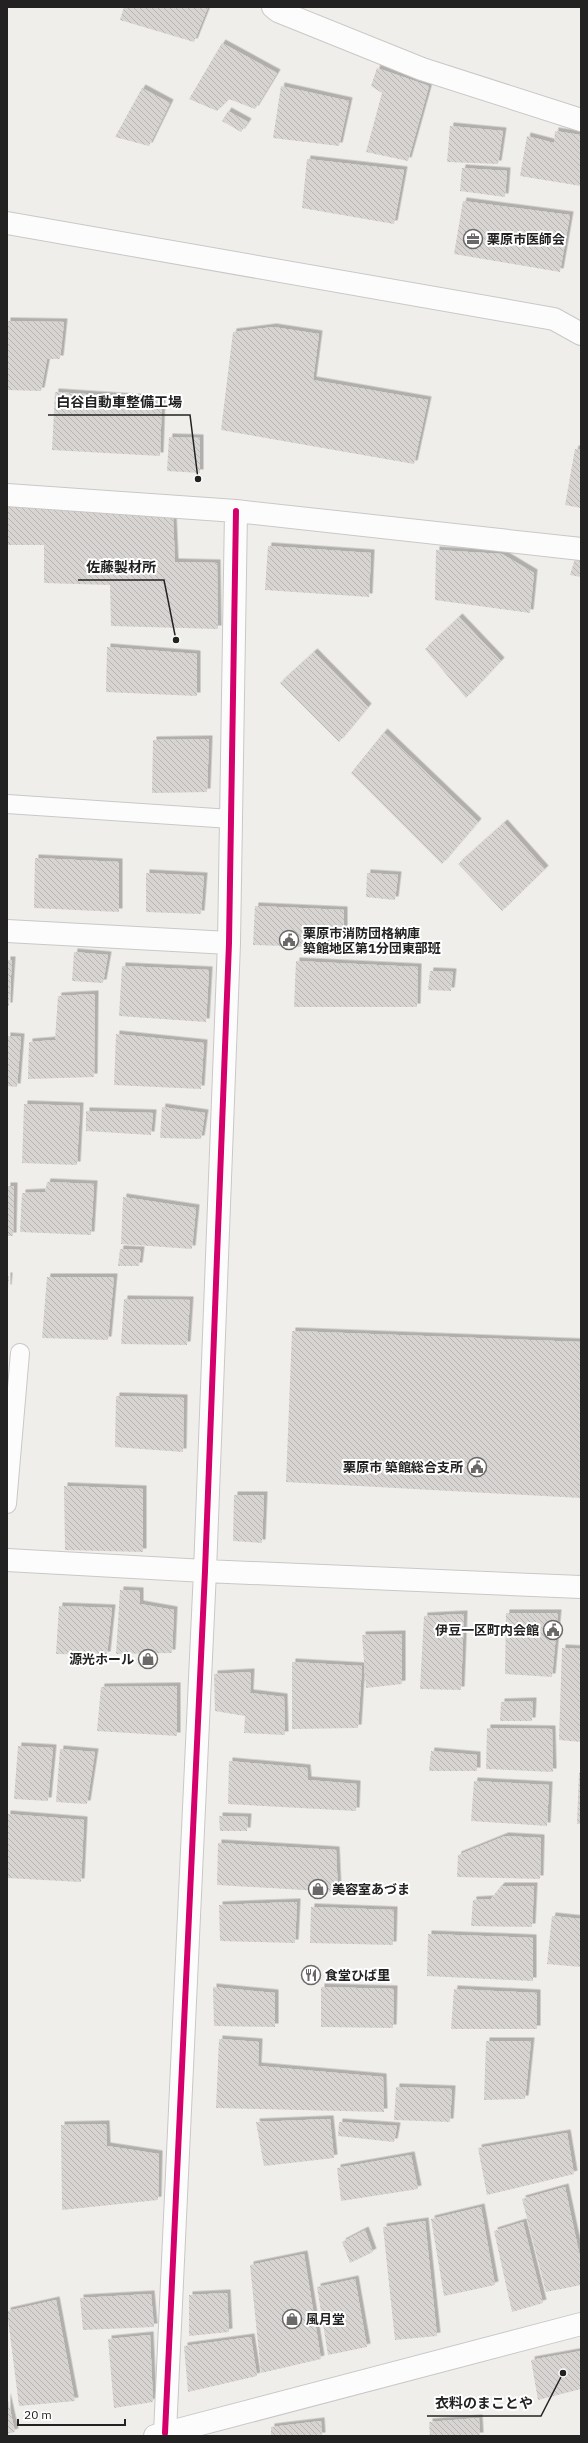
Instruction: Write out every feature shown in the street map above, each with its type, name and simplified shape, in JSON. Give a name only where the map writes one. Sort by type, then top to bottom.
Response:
[{"type":"street","points":[[273,7],[278,11],[422,69],[581,120]]},
{"type":"street","points":[[7,223],[554,319],[581,334]]},
{"type":"street","points":[[7,495],[236,511],[581,549]]},
{"type":"street","points":[[236,511],[229,942],[205,1571],[160,2435],[581,2324]]},
{"type":"street","points":[[7,931],[229,942]]},
{"type":"street","points":[[7,1560],[205,1571],[581,1587]]},
{"type":"lane","points":[[7,804],[231,819]]},
{"type":"lane","points":[[7,1504],[20,1353]]},
{"type":"building","points":[[124,7],[208,7],[194,42],[120,20]]},
{"type":"building","points":[[222,43],[277,73],[255,109],[229,99],[217,111],[189,99]]},
{"type":"building","points":[[377,68],[429,86],[408,161],[366,152],[382,93],[371,86]]},
{"type":"building","points":[[281,86],[349,101],[339,146],[273,138]]},
{"type":"building","points":[[142,88],[170,103],[149,146],[115,137]]},
{"type":"building","points":[[228,111],[248,122],[241,132],[222,121]]},
{"type":"building","points":[[450,126],[503,131],[498,164],[447,162]]},
{"type":"building","points":[[555,131],[581,135],[581,186],[520,176],[527,136],[554,143]]},
{"type":"building","points":[[307,159],[404,170],[394,224],[302,208]]},
{"type":"building","points":[[462,168],[507,171],[505,197],[460,191]]},
{"type":"building","points":[[463,201],[570,215],[560,272],[454,254]]},
{"type":"building","points":[[7,321],[64,322],[60,359],[47,359],[41,391],[7,390]]},
{"type":"building","points":[[273,327],[319,334],[313,380],[428,400],[414,464],[221,430],[233,332]]},
{"type":"building","points":[[55,392],[162,399],[160,456],[52,450]]},
{"type":"building","points":[[169,437],[200,438],[200,473],[167,471]]},
{"type":"building","points":[[575,449],[581,450],[581,508],[565,505]]},
{"type":"building","points":[[7,506],[173,517],[175,562],[217,563],[218,629],[111,626],[110,585],[44,583],[44,545],[7,545]]},
{"type":"building","points":[[268,546],[371,553],[369,597],[265,590]]},
{"type":"building","points":[[436,550],[502,554],[534,573],[530,613],[435,600]]},
{"type":"building","points":[[576,555],[581,556],[581,577],[570,575]]},
{"type":"building","points":[[459,617],[501,661],[466,698],[425,649]]},
{"type":"building","points":[[107,647],[197,654],[197,696],[106,692]]},
{"type":"building","points":[[314,652],[368,707],[339,742],[280,683]]},
{"type":"building","points":[[384,732],[478,822],[442,864],[351,773]]},
{"type":"building","points":[[209,739],[207,792],[152,793],[153,740]]},
{"type":"building","points":[[504,823],[545,869],[502,911],[458,864]]},
{"type":"building","points":[[35,858],[119,862],[119,912],[34,908]]},
{"type":"building","points":[[146,873],[204,876],[201,914],[146,912]]},
{"type":"building","points":[[367,873],[398,875],[395,900],[366,897]]},
{"type":"building","points":[[255,906],[344,910],[344,948],[253,945]]},
{"type":"building","points":[[74,952],[108,955],[103,983],[72,981]]},
{"type":"building","points":[[7,960],[12,960],[9,1006],[7,1006]]},
{"type":"building","points":[[296,961],[418,967],[417,1007],[294,1007]]},
{"type":"building","points":[[122,966],[209,970],[206,1022],[119,1016]]},
{"type":"building","points":[[430,971],[453,972],[451,991],[428,990]]},
{"type":"building","points":[[95,994],[94,1077],[28,1079],[29,1042],[55,1040],[58,996]]},
{"type":"building","points":[[116,1034],[204,1043],[201,1089],[114,1085]]},
{"type":"building","points":[[7,1036],[21,1037],[17,1087],[7,1086]]},
{"type":"building","points":[[24,1104],[80,1106],[77,1165],[22,1163]]},
{"type":"building","points":[[162,1107],[205,1113],[201,1139],[160,1138]]},
{"type":"building","points":[[86,1111],[153,1113],[151,1135],[86,1131]]},
{"type":"building","points":[[47,1182],[94,1184],[91,1235],[20,1232],[22,1193],[45,1192]]},
{"type":"building","points":[[7,1186],[14,1186],[13,1236],[7,1236]]},
{"type":"building","points":[[123,1197],[196,1208],[192,1249],[121,1244]]},
{"type":"building","points":[[120,1249],[141,1250],[139,1266],[118,1266]]},
{"type":"building","points":[[7,1276],[9,1276],[8,1288],[7,1288]]},
{"type":"building","points":[[47,1277],[114,1277],[108,1340],[42,1338]]},
{"type":"building","points":[[124,1299],[190,1300],[187,1345],[121,1344]]},
{"type":"building","points":[[292,1331],[581,1342],[581,1498],[286,1482]]},
{"type":"building","points":[[116,1396],[184,1398],[183,1452],[115,1447]]},
{"type":"building","points":[[64,1486],[143,1489],[143,1552],[65,1550]]},
{"type":"building","points":[[234,1495],[264,1495],[262,1543],[233,1541]]},
{"type":"building","points":[[120,1590],[140,1591],[140,1604],[174,1610],[172,1653],[116,1654]]},
{"type":"building","points":[[59,1606],[112,1608],[107,1655],[56,1654]]},
{"type":"building","points":[[506,1613],[558,1613],[552,1677],[505,1674]]},
{"type":"building","points":[[464,1614],[461,1690],[420,1689],[424,1616]]},
{"type":"building","points":[[402,1634],[402,1684],[366,1688],[362,1635]]},
{"type":"building","points":[[562,1648],[581,1649],[581,1742],[559,1740]]},
{"type":"building","points":[[292,1662],[362,1666],[358,1728],[292,1729]]},
{"type":"building","points":[[251,1672],[250,1693],[284,1697],[285,1735],[244,1733],[245,1716],[215,1711],[214,1674]]},
{"type":"building","points":[[177,1686],[177,1736],[97,1731],[101,1687]]},
{"type":"building","points":[[533,1701],[532,1721],[500,1721],[501,1702]]},
{"type":"building","points":[[487,1728],[552,1729],[553,1772],[486,1769]]},
{"type":"building","points":[[18,1746],[53,1748],[48,1801],[14,1799]]},
{"type":"building","points":[[60,1749],[95,1752],[87,1804],[56,1802]]},
{"type":"building","points":[[431,1751],[477,1755],[477,1771],[429,1771]]},
{"type":"building","points":[[229,1761],[307,1768],[308,1780],[357,1784],[356,1811],[228,1804]]},
{"type":"building","points":[[579,1773],[581,1773],[581,1824],[577,1824]]},
{"type":"building","points":[[474,1781],[549,1785],[547,1826],[471,1821]]},
{"type":"building","points":[[7,1814],[84,1820],[81,1882],[7,1878]]},
{"type":"building","points":[[219,1816],[248,1817],[247,1831],[220,1831]]},
{"type":"building","points":[[505,1836],[541,1838],[540,1879],[457,1877],[458,1855]]},
{"type":"building","points":[[218,1843],[336,1850],[338,1892],[217,1885]]},
{"type":"building","points":[[501,1886],[534,1886],[532,1927],[471,1926],[473,1900],[491,1899]]},
{"type":"building","points":[[297,1902],[295,1943],[220,1941],[219,1905]]},
{"type":"building","points":[[311,1907],[394,1910],[393,1945],[310,1943]]},
{"type":"building","points":[[552,1916],[581,1919],[581,1967],[547,1964]]},
{"type":"building","points":[[428,1934],[533,1938],[533,1981],[427,1976]]},
{"type":"building","points":[[213,1987],[275,1993],[275,2027],[214,2026]]},
{"type":"building","points":[[321,1987],[394,1989],[393,2028],[321,2027]]},
{"type":"building","points":[[454,1989],[537,1993],[537,2029],[451,2029]]},
{"type":"building","points":[[219,2039],[259,2042],[258,2066],[383,2077],[384,2112],[216,2108]]},
{"type":"building","points":[[486,2041],[531,2041],[525,2099],[484,2100]]},
{"type":"building","points":[[396,2087],[452,2089],[450,2122],[394,2120]]},
{"type":"building","points":[[330,2119],[334,2158],[264,2166],[256,2122]]},
{"type":"building","points":[[339,2122],[397,2126],[394,2142],[338,2136]]},
{"type":"building","points":[[106,2124],[107,2146],[159,2154],[158,2200],[62,2210],[61,2125]]},
{"type":"building","points":[[567,2133],[574,2174],[487,2195],[478,2148]]},
{"type":"building","points":[[411,2155],[418,2189],[341,2201],[337,2168]]},
{"type":"building","points":[[565,2187],[581,2262],[581,2285],[546,2292],[522,2199]]},
{"type":"building","points":[[481,2207],[495,2285],[444,2296],[431,2219]]},
{"type":"building","points":[[425,2221],[437,2336],[395,2340],[383,2227]]},
{"type":"building","points":[[523,2222],[543,2303],[512,2312],[494,2231]]},
{"type":"building","points":[[365,2230],[373,2252],[350,2263],[342,2242]]},
{"type":"building","points":[[304,2254],[321,2359],[261,2373],[250,2265]]},
{"type":"building","points":[[355,2279],[367,2347],[328,2355],[317,2287]]},
{"type":"building","points":[[227,2293],[229,2332],[189,2336],[189,2295]]},
{"type":"building","points":[[151,2294],[154,2327],[83,2330],[80,2298]]},
{"type":"building","points":[[56,2300],[75,2401],[19,2406],[7,2311]]},
{"type":"building","points":[[150,2335],[153,2402],[114,2408],[108,2339]]},
{"type":"building","points":[[251,2337],[257,2376],[188,2392],[184,2346]]},
{"type":"building","points":[[581,2351],[581,2389],[538,2400],[531,2360]]},
{"type":"building","points":[[7,2396],[15,2432],[7,2434]]},
{"type":"building","points":[[479,2418],[480,2436],[430,2436],[429,2422]]},
{"type":"building","points":[[321,2421],[322,2436],[271,2436],[271,2427]]},
{"type":"cycle path","points":[[165,2433],[205,1571],[229,943],[236,511]]},
{"type":"place","name":"栗原市医師会","points":[[473,239]]},
{"type":"place","name":"白谷自動車整備工場","points":[[198,479]]},
{"type":"place","name":"佐藤製材所","points":[[176,640]]},
{"type":"place","name":"栗原市消防団格納庫 築館地区第1分団東部班","points":[[289,940]]},
{"type":"place","name":"栗原市 築館総合支所","points":[[477,1467]]},
{"type":"place","name":"伊豆一区町内会館","points":[[553,1630]]},
{"type":"place","name":"源光ホール","points":[[148,1659]]},
{"type":"place","name":"美容室あづま","points":[[318,1889]]},
{"type":"place","name":"食堂ひば里","points":[[311,1975]]},
{"type":"place","name":"風月堂","points":[[292,2319]]},
{"type":"place","name":"衣料のまことや","points":[[563,2373]]}]
